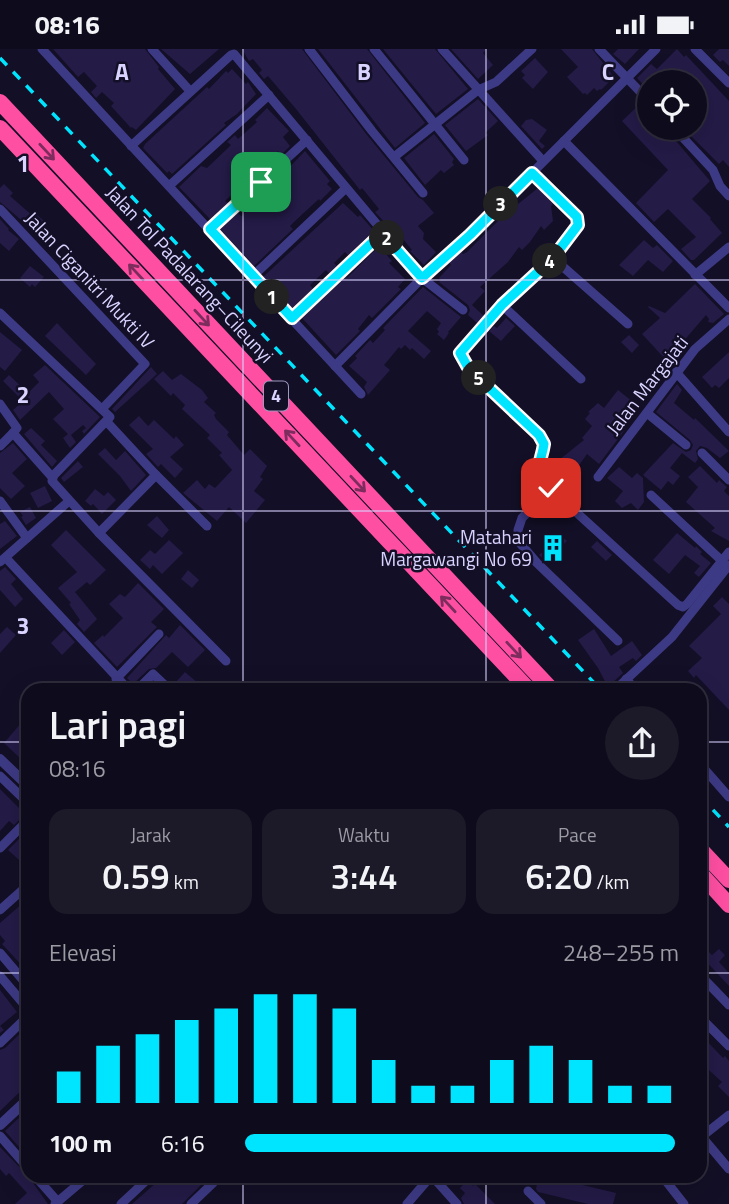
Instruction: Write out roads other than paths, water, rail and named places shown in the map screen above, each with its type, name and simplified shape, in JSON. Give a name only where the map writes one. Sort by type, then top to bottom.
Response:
[{"type":"highway","name":"Jalan Tol Padalarang–Cileunyi","points":[[0,102],[545,683]]},
{"type":"highway","name":"Jalan Tol Padalarang–Cileunyi","points":[[0,128],[522,683]]},
{"type":"highway","points":[[707,856],[729,880]]},
{"type":"highway","points":[[707,881],[729,905]]},
{"type":"street","points":[[42,49],[361,394]]},
{"type":"street","points":[[152,49],[190,91]]},
{"type":"street","points":[[309,49],[423,193]]},
{"type":"street","points":[[374,49],[464,160]]},
{"type":"street","points":[[443,49],[543,161]]},
{"type":"street","points":[[394,157],[478,90],[496,82],[532,49]]},
{"type":"street","points":[[599,49],[637,89]]},
{"type":"street","points":[[335,366],[656,49]]},
{"type":"street","points":[[695,49],[729,83]]},
{"type":"street","points":[[131,146],[234,54],[422,278],[463,310]]},
{"type":"street","points":[[169,186],[270,95]]},
{"type":"street","points":[[210,229],[307,140]]},
{"type":"street","points":[[685,140],[713,170],[720,186],[729,196]]},
{"type":"street","points":[[564,141],[729,308]]},
{"type":"street","points":[[532,173],[579,221],[578,225],[553,258],[502,305],[460,353],[469,369],[539,435],[544,444],[538,468],[539,476],[678,605],[683,607],[687,604],[725,562]]},
{"type":"street","points":[[253,276],[345,188]]},
{"type":"street","name":"Jalan Ciganitri Mukti IV","points":[[0,209],[145,364],[103,409]]},
{"type":"street","points":[[292,318],[382,233]]},
{"type":"street","points":[[695,275],[729,247]]},
{"type":"street","points":[[553,258],[628,324]]},
{"type":"street","points":[[502,305],[581,379]]},
{"type":"street","points":[[0,313],[110,417],[52,477]]},
{"type":"street","name":"Jalan Margajati","points":[[598,477],[676,372],[702,342],[729,319]]},
{"type":"street","points":[[676,372],[729,432]]},
{"type":"street","points":[[0,404],[17,428],[0,446]]},
{"type":"street","points":[[647,413],[686,445]]},
{"type":"street","points":[[107,422],[207,526]]},
{"type":"street","points":[[13,433],[52,477],[52,481],[69,501],[226,661]]},
{"type":"street","points":[[702,453],[729,480]]},
{"type":"street","points":[[99,533],[156,475]]},
{"type":"street","points":[[551,488],[522,518],[518,530],[519,541],[537,563],[618,641]]},
{"type":"street","points":[[650,495],[725,562]]},
{"type":"street","points":[[0,501],[27,538]]},
{"type":"street","points":[[69,501],[3,560],[121,683]]},
{"type":"street","points":[[622,683],[672,637],[725,562],[729,552]]},
{"type":"street","points":[[116,679],[159,634]]},
{"type":"street","points":[[144,683],[153,674],[163,683]]},
{"type":"street","points":[[626,679],[630,683]]},
{"type":"street","points":[[0,759],[21,779]]},
{"type":"street","points":[[707,772],[729,797]]},
{"type":"street","points":[[0,776],[21,796]]},
{"type":"street","points":[[0,848],[21,827]]},
{"type":"street","points":[[0,910],[21,895]]},
{"type":"street","points":[[0,953],[21,978]]},
{"type":"street","points":[[0,976],[21,1001]]},
{"type":"street","points":[[707,982],[729,1005]]},
{"type":"street","points":[[0,1043],[21,1023]]},
{"type":"street","points":[[707,1024],[729,1046]]},
{"type":"street","points":[[0,1125],[21,1106]]},
{"type":"street","points":[[707,1133],[729,1115]]},
{"type":"street","points":[[0,1136],[21,1160]]},
{"type":"street","points":[[707,1145],[729,1169]]},
{"type":"street","points":[[41,1183],[57,1203],[80,1183]]},
{"type":"street","points":[[121,1204],[144,1183]]},
{"type":"street","points":[[191,1204],[213,1183]]},
{"type":"street","points":[[407,1204],[426,1183]]},
{"type":"street","points":[[438,1183],[457,1204]]},
{"type":"street","points":[[668,1183],[684,1204]]},
{"type":"street","points":[[528,1191],[541,1204]]},
{"type":"railway","points":[[0,58],[594,683]]},
{"type":"railway","points":[[707,803],[729,827]]},
{"type":"place","name":"Matahari Margawangi No 69","points":[[553,548]]}]
